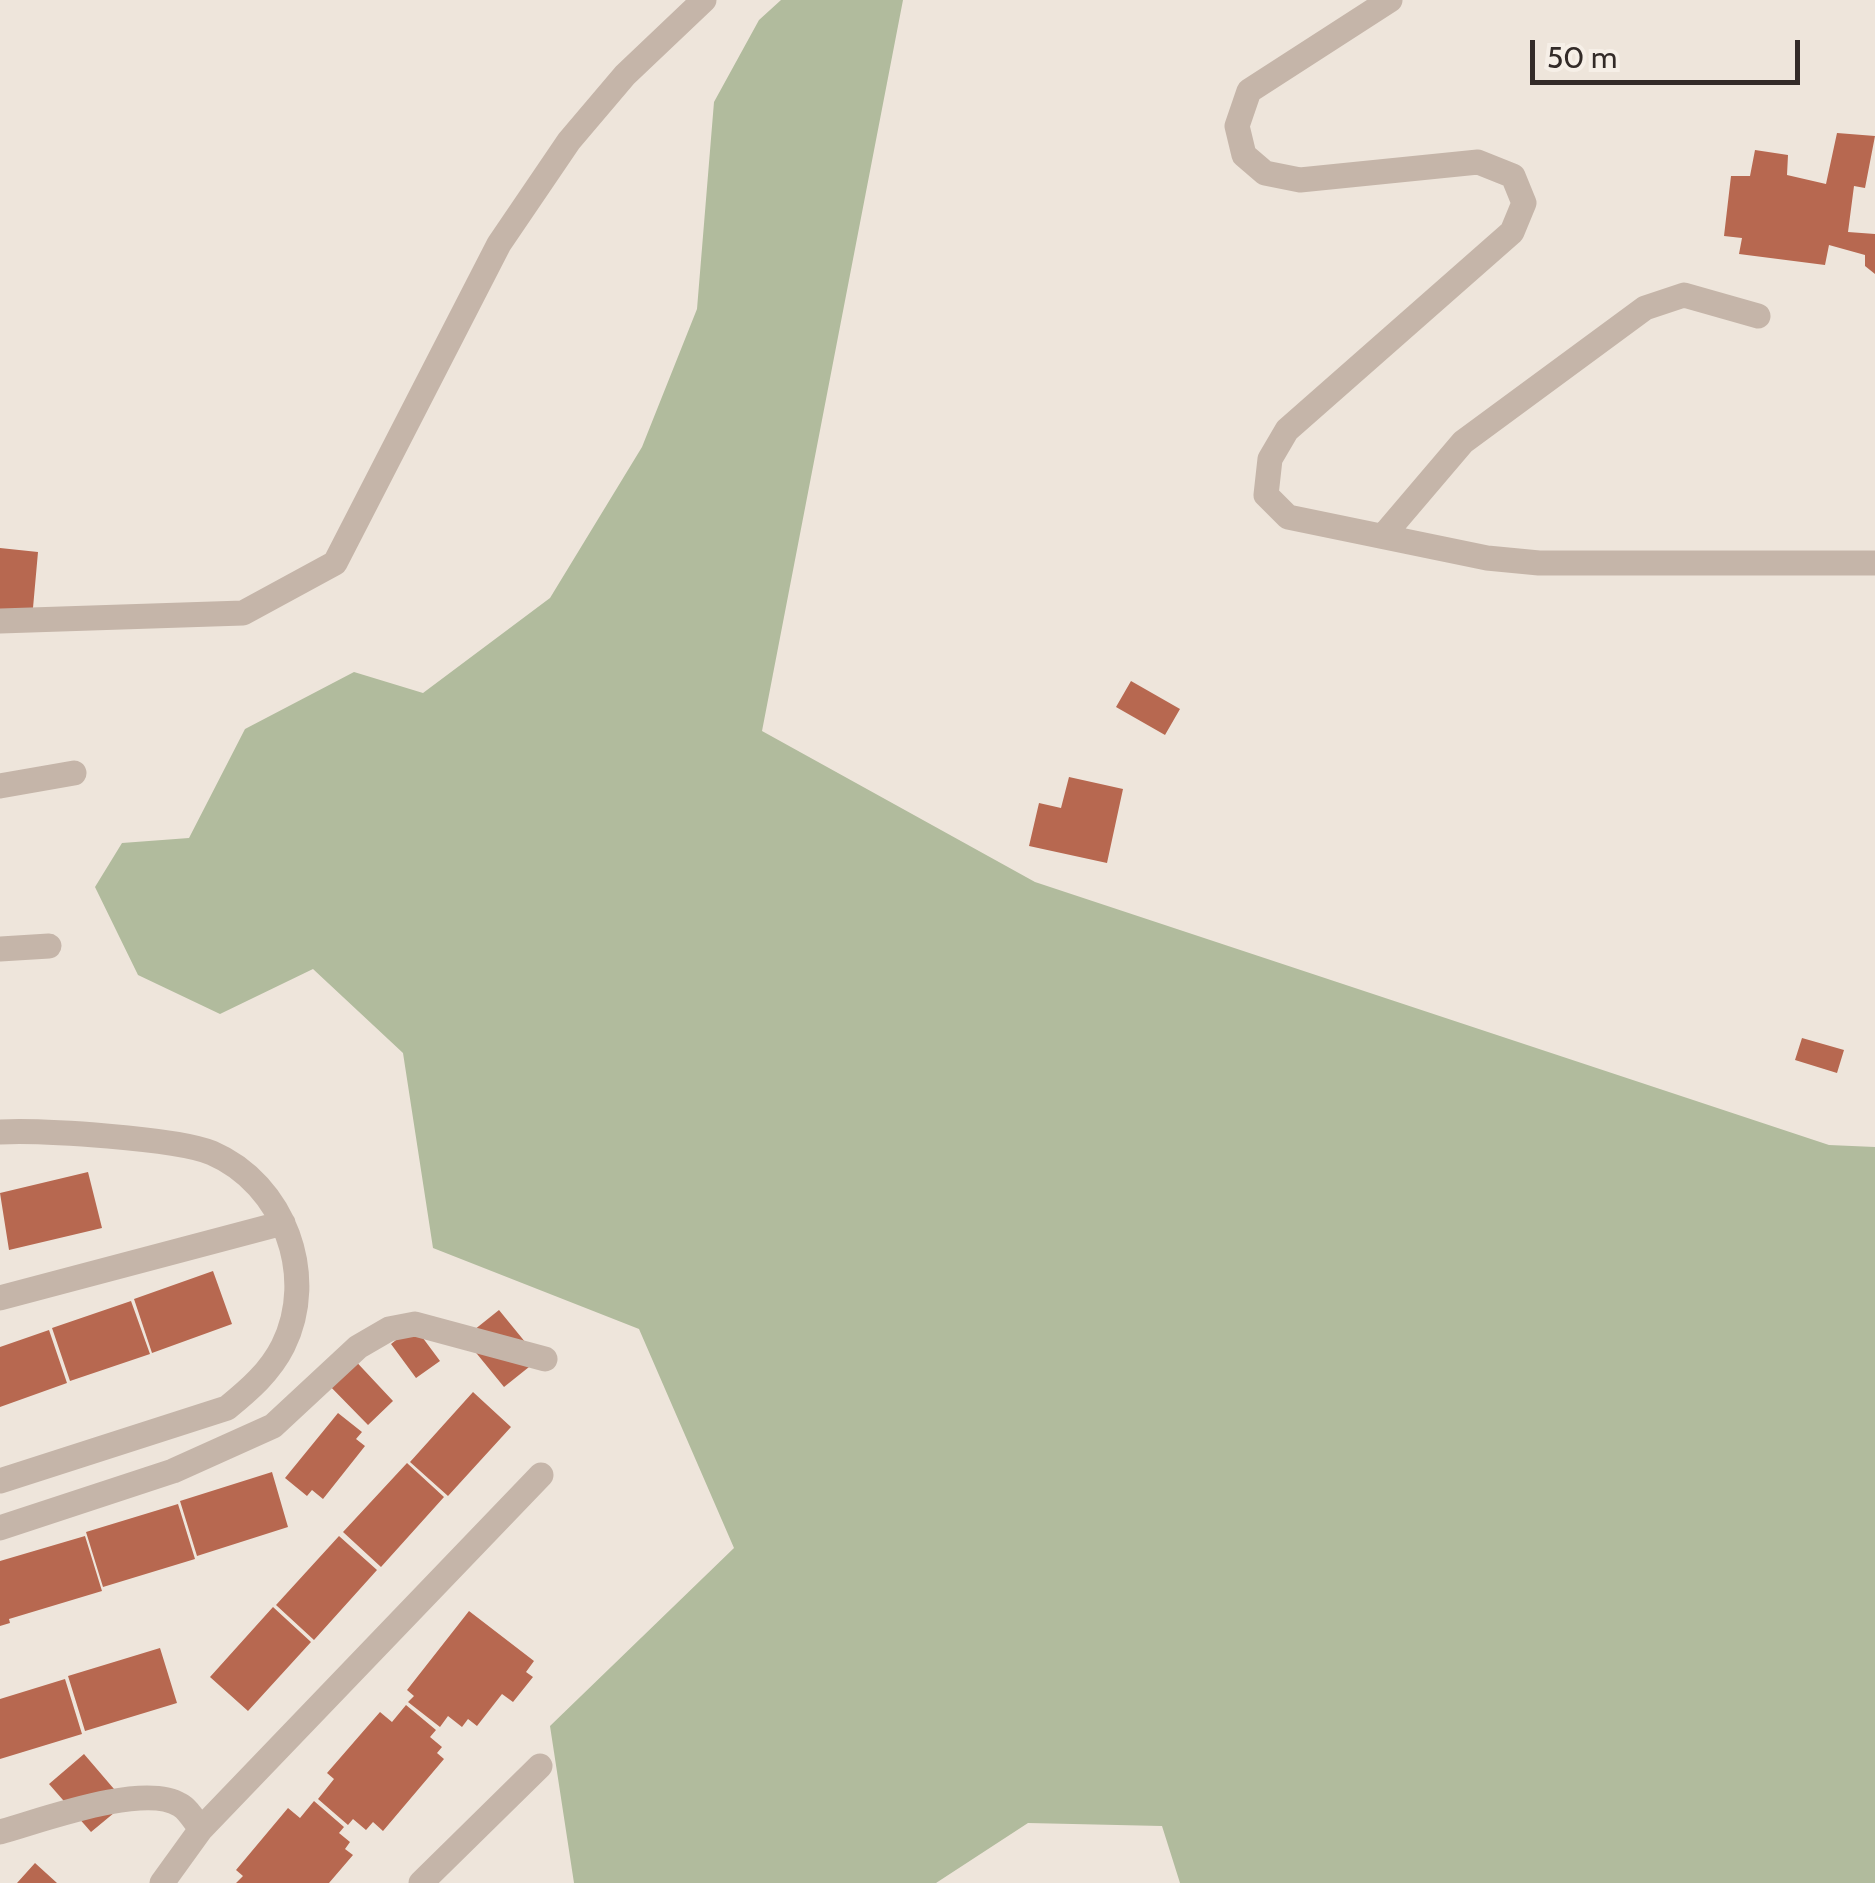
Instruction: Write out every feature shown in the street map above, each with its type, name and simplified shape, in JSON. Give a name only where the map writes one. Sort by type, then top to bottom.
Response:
[{"type":"street","points":[[0,621],[243,614],[334,563],[499,244],[568,141],[625,76],[704,0]]},
{"type":"street","points":[[1390,0],[1249,91],[1238,126],[1244,155],[1265,173],[1300,180],[1478,162],[1513,176],[1524,203],[1512,232],[1287,430],[1270,459],[1266,495],[1288,517],[1488,558],[1539,564],[1875,563]]},
{"type":"street","points":[[1383,536],[1463,442],[1646,308],[1684,295],[1758,316]]},
{"type":"street","points":[[0,786],[74,773]]},
{"type":"street","points":[[0,949],[50,946]]},
{"type":"street","points":[[0,1132],[180,1144],[212,1153],[238,1168],[262,1190],[283,1223],[297,1272],[295,1309],[283,1346],[256,1384],[227,1408],[189,1424],[0,1481]]},
{"type":"street","points":[[0,1298],[283,1223]]},
{"type":"street","points":[[0,1528],[172,1471],[273,1426],[358,1347],[389,1329],[415,1324],[546,1359]]},
{"type":"street","points":[[162,1883],[201,1829],[541,1475]]},
{"type":"street","points":[[421,1883],[540,1766]]},
{"type":"street","points":[[0,1832],[123,1800],[151,1798],[180,1804],[201,1829]]},
{"type":"green space","points":[[781,0],[903,0],[762,731],[1035,882],[1829,1145],[1875,1147],[1875,1883],[1180,1883],[1162,1826],[1028,1823],[936,1883],[574,1883],[550,1726],[734,1548],[639,1329],[433,1248],[403,1053],[313,969],[220,1014],[138,975],[95,887],[122,843],[189,838],[245,729],[354,672],[423,693],[550,598],[642,447],[697,309],[714,102],[759,20]]},
{"type":"building","points":[[1837,133],[1875,136],[1865,188],[1854,186],[1848,232],[1875,234],[1875,274],[1865,266],[1865,255],[1829,245],[1825,265],[1739,254],[1742,238],[1724,236],[1731,176],[1750,176],[1755,150],[1788,155],[1787,175],[1826,184]]},
{"type":"building","points":[[0,548],[38,552],[32,619],[0,616]]},
{"type":"building","points":[[1131,681],[1180,709],[1165,735],[1116,707]]},
{"type":"building","points":[[1069,777],[1123,789],[1107,863],[1029,846],[1039,803],[1061,808]]},
{"type":"building","points":[[1802,1038],[1844,1050],[1837,1073],[1795,1060]]},
{"type":"building","points":[[88,1172],[102,1228],[9,1250],[0,1193]]},
{"type":"building","points":[[213,1271],[232,1324],[152,1353],[134,1299]]},
{"type":"building","points":[[131,1301],[150,1354],[70,1381],[52,1328]]},
{"type":"building","points":[[499,1310],[539,1359],[504,1387],[464,1338]]},
{"type":"building","points":[[414,1326],[440,1361],[416,1378],[391,1344]]},
{"type":"building","points":[[49,1330],[67,1383],[0,1407],[0,1347]]},
{"type":"building","points":[[349,1354],[393,1401],[368,1425],[323,1379]]},
{"type":"building","points":[[473,1392],[511,1427],[448,1496],[410,1462]]},
{"type":"building","points":[[338,1413],[362,1432],[356,1439],[365,1446],[323,1499],[312,1490],[307,1496],[285,1478]]},
{"type":"building","points":[[407,1463],[444,1497],[381,1567],[343,1532]]},
{"type":"building","points":[[272,1472],[288,1527],[197,1556],[180,1501]]},
{"type":"building","points":[[178,1504],[195,1559],[103,1587],[86,1532]]},
{"type":"building","points":[[85,1536],[102,1591],[9,1619],[10,1623],[0,1626],[0,1561]]},
{"type":"building","points":[[339,1536],[377,1570],[314,1640],[276,1605]]},
{"type":"building","points":[[273,1607],[311,1642],[248,1711],[210,1677]]},
{"type":"building","points":[[469,1611],[534,1661],[526,1672],[533,1677],[513,1702],[502,1694],[477,1726],[468,1719],[462,1727],[448,1716],[440,1727],[408,1702],[414,1696],[407,1690]]},
{"type":"building","points":[[160,1648],[177,1703],[85,1731],[68,1676]]},
{"type":"building","points":[[65,1679],[82,1734],[0,1759],[0,1699]]},
{"type":"building","points":[[406,1705],[436,1730],[430,1737],[442,1747],[437,1753],[444,1759],[383,1831],[373,1822],[366,1830],[353,1819],[348,1825],[318,1799],[334,1779],[327,1773],[380,1712],[392,1722]]},
{"type":"building","points":[[84,1754],[126,1803],[91,1832],[49,1784]]},
{"type":"building","points":[[314,1801],[344,1827],[339,1833],[350,1842],[345,1849],[353,1855],[329,1883],[236,1883],[243,1876],[236,1870],[288,1808],[300,1818]]},
{"type":"building","points":[[35,1863],[57,1883],[17,1883]]}]
